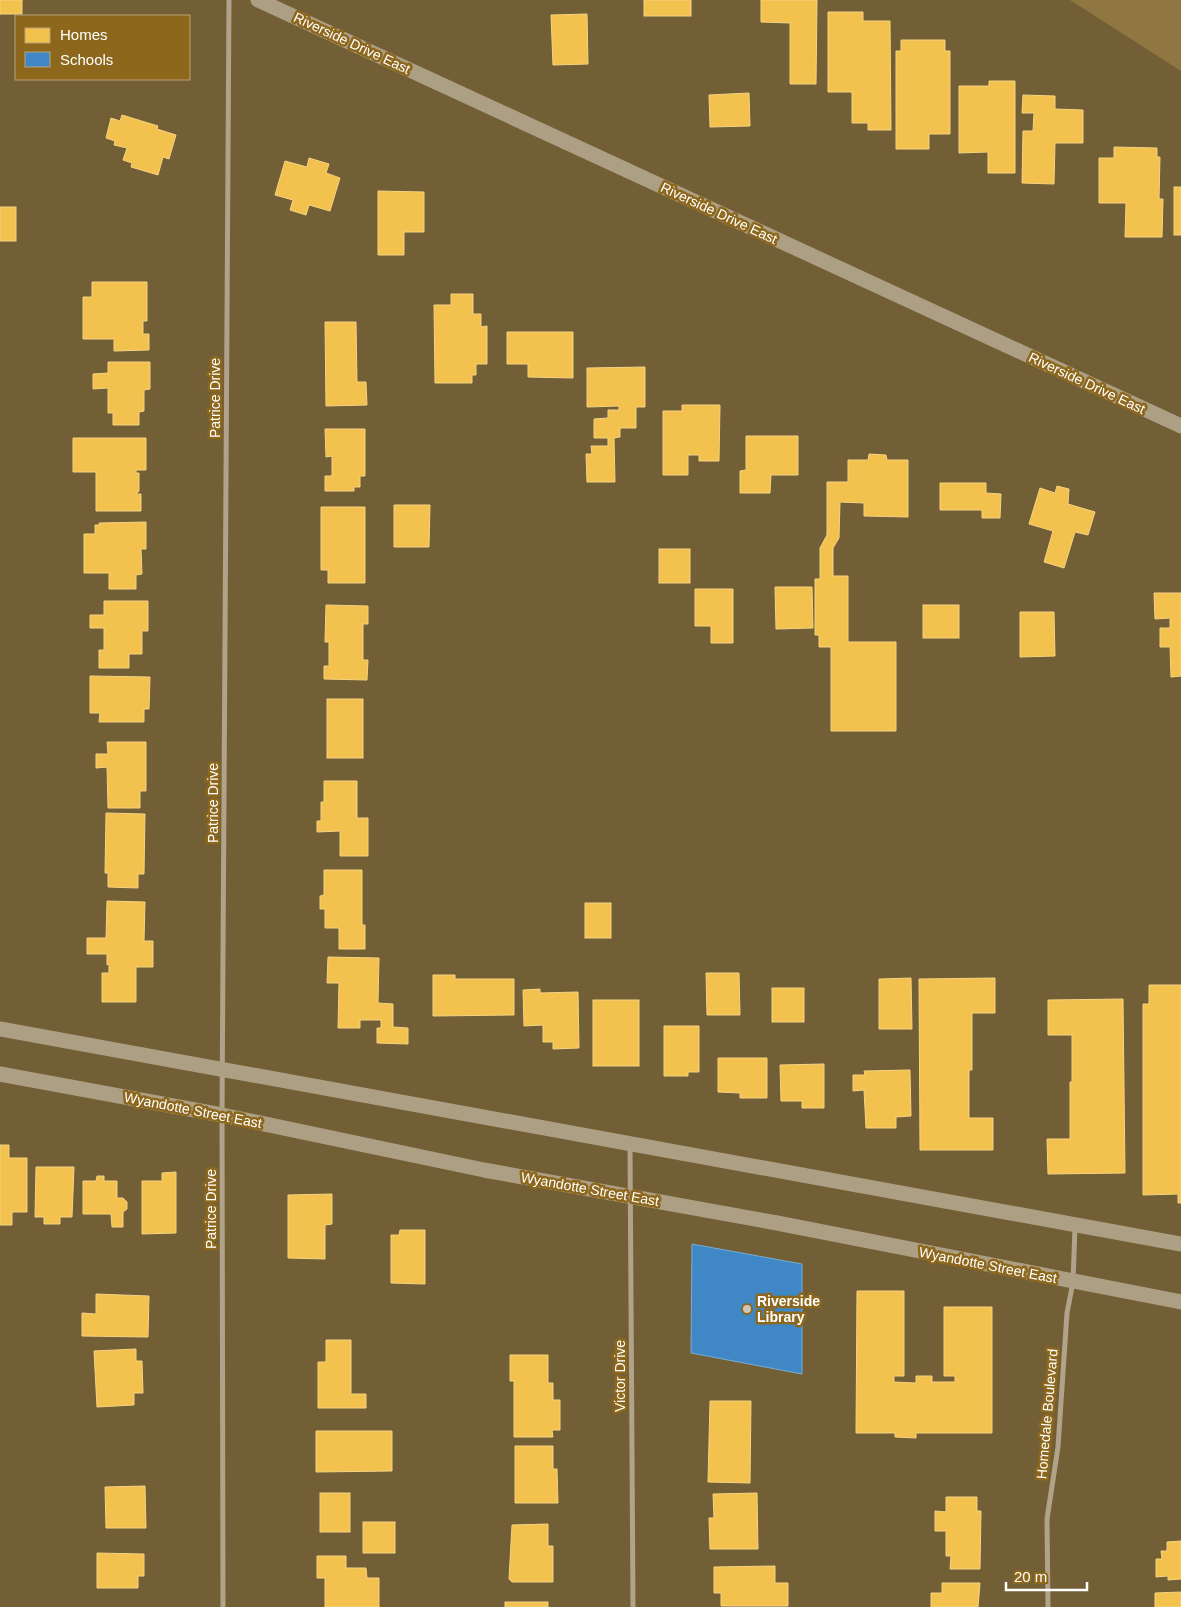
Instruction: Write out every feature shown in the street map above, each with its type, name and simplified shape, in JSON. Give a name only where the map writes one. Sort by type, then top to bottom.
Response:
[{"type":"main road","name":"Riverside Drive East","points":[[258,0],[1181,426]]},
{"type":"main road","points":[[0,1029],[1181,1244]]},
{"type":"main road","name":"Wyandotte Street East","points":[[0,1074],[222,1114],[484,1170],[630,1196],[1181,1302]]},
{"type":"street","name":"Patrice Drive","points":[[223,1607],[222,1114],[229,0]]},
{"type":"street","name":"Victor Drive","points":[[630,1144],[633,1607]]},
{"type":"street","name":"Homedale Boulevard","points":[[1048,1607],[1047,1519],[1058,1448],[1068,1313],[1074,1282],[1075,1224]]},
{"type":"shaded area","points":[[1070,0],[1181,0],[1181,71]]},
{"type":"building: Homes","points":[[0,0],[22,0],[22,14],[0,14]]},
{"type":"building: Homes","points":[[644,0],[691,0],[691,16],[644,16]]},
{"type":"building: Homes","points":[[761,0],[817,0],[816,84],[790,84],[790,23],[761,22]]},
{"type":"building: Homes","points":[[828,12],[863,12],[863,21],[890,21],[891,130],[868,130],[868,123],[852,123],[852,92],[828,92]]},
{"type":"building: Homes","points":[[587,14],[588,64],[553,65],[551,15]]},
{"type":"building: Homes","points":[[901,40],[945,40],[945,51],[950,51],[950,134],[929,134],[929,149],[896,149],[896,51],[901,51]]},
{"type":"building: Homes","points":[[989,81],[1015,81],[1015,173],[988,173],[988,152],[959,153],[959,86],[989,86]]},
{"type":"building: Homes","points":[[749,93],[750,126],[710,127],[709,95]]},
{"type":"building: Homes","points":[[1023,95],[1055,96],[1055,109],[1083,110],[1083,143],[1055,143],[1054,184],[1022,183],[1023,131],[1033,131],[1034,113],[1022,113]]},
{"type":"building: Homes","points":[[122,115],[158,126],[157,129],[176,135],[169,159],[163,157],[158,175],[131,167],[132,163],[123,160],[127,148],[114,145],[115,141],[106,138],[111,118],[120,121]]},
{"type":"building: Homes","points":[[1114,147],[1157,148],[1157,157],[1160,157],[1159,199],[1163,199],[1162,237],[1125,237],[1126,203],[1099,203],[1099,158],[1114,158]]},
{"type":"building: Homes","points":[[309,158],[329,164],[326,173],[340,178],[330,211],[309,205],[306,215],[290,210],[293,200],[275,195],[285,161],[307,167]]},
{"type":"building: Homes","points":[[1174,187],[1181,187],[1181,235],[1174,235]]},
{"type":"building: Homes","points":[[378,191],[424,192],[424,232],[404,232],[404,255],[378,255]]},
{"type":"building: Homes","points":[[0,207],[16,207],[16,241],[0,241]]},
{"type":"building: Homes","points":[[92,282],[147,282],[147,321],[143,321],[143,334],[149,334],[149,350],[114,351],[114,339],[83,339],[83,297],[92,297]]},
{"type":"building: Homes","points":[[451,294],[473,294],[473,314],[481,314],[481,327],[487,326],[487,364],[476,364],[476,375],[472,375],[472,383],[435,383],[434,305],[451,305]]},
{"type":"building: Homes","points":[[325,322],[356,322],[357,382],[366,382],[367,405],[326,406]]},
{"type":"building: Homes","points":[[507,332],[573,332],[573,378],[528,377],[528,364],[507,364]]},
{"type":"building: Homes","points":[[108,362],[150,362],[150,389],[144,390],[144,411],[139,412],[139,425],[113,425],[113,413],[108,413],[108,388],[93,389],[93,374],[108,373]]},
{"type":"building: Homes","points":[[645,367],[645,407],[636,407],[636,428],[620,428],[620,437],[614,438],[615,482],[587,482],[586,454],[592,454],[591,446],[608,446],[608,438],[594,438],[594,419],[608,418],[608,410],[619,410],[619,406],[587,407],[587,368]]},
{"type":"building: Homes","points":[[682,405],[720,405],[719,461],[699,461],[699,455],[688,455],[688,475],[663,475],[663,411],[682,411]]},
{"type":"building: Homes","points":[[325,429],[365,429],[365,476],[360,476],[360,487],[354,487],[354,491],[325,491],[325,476],[332,476],[332,456],[326,457]]},
{"type":"building: Homes","points":[[746,436],[798,436],[798,475],[771,475],[770,493],[740,493],[740,471],[746,470]]},
{"type":"building: Homes","points":[[73,438],[146,438],[146,470],[136,470],[136,473],[139,473],[139,491],[136,494],[141,494],[141,511],[96,511],[96,472],[73,472]]},
{"type":"building: Homes","points":[[869,454],[886,455],[887,460],[908,460],[908,517],[864,516],[864,503],[840,502],[839,538],[833,548],[833,576],[848,576],[848,642],[896,642],[896,731],[831,731],[831,647],[819,647],[819,635],[815,635],[815,579],[820,579],[820,548],[827,535],[827,482],[848,482],[848,460],[868,460]]},
{"type":"building: Homes","points":[[940,483],[986,483],[986,493],[1001,494],[1000,518],[982,518],[982,510],[940,510]]},
{"type":"building: Homes","points":[[1057,486],[1069,489],[1068,504],[1095,512],[1088,535],[1075,532],[1064,568],[1044,562],[1053,531],[1029,524],[1040,488],[1055,493]]},
{"type":"building: Homes","points":[[394,505],[430,505],[429,547],[394,547]]},
{"type":"building: Homes","points":[[321,507],[365,507],[365,583],[328,583],[328,570],[321,570]]},
{"type":"building: Homes","points":[[146,522],[146,549],[141,549],[142,574],[136,575],[136,589],[109,589],[109,573],[84,573],[84,534],[95,534],[95,525],[100,525],[99,523]]},
{"type":"building: Homes","points":[[659,549],[690,549],[690,583],[659,583]]},
{"type":"building: Homes","points":[[775,587],[812,587],[813,628],[776,629]]},
{"type":"building: Homes","points":[[695,589],[733,589],[733,643],[711,643],[711,626],[695,626]]},
{"type":"building: Homes","points":[[1154,593],[1181,593],[1181,676],[1171,677],[1170,647],[1160,647],[1160,628],[1170,628],[1170,618],[1155,619]]},
{"type":"building: Homes","points":[[104,601],[148,601],[148,631],[142,631],[142,654],[129,654],[129,668],[99,668],[99,650],[104,650],[104,628],[90,628],[90,615],[104,615]]},
{"type":"building: Homes","points":[[326,605],[368,606],[368,624],[363,624],[363,660],[368,660],[367,680],[324,679],[324,666],[329,666],[329,642],[325,642]]},
{"type":"building: Homes","points":[[923,605],[959,605],[959,638],[923,638]]},
{"type":"building: Homes","points":[[1020,612],[1054,612],[1055,656],[1020,657]]},
{"type":"building: Homes","points":[[90,676],[150,677],[149,709],[144,709],[144,722],[99,722],[100,713],[90,713]]},
{"type":"building: Homes","points":[[327,699],[363,699],[363,758],[327,758]]},
{"type":"building: Homes","points":[[107,742],[146,742],[146,791],[140,791],[140,808],[108,808],[107,767],[96,768],[96,754],[108,754]]},
{"type":"building: Homes","points":[[324,781],[357,781],[357,818],[368,818],[368,856],[340,856],[340,831],[317,832],[317,821],[321,821],[321,802],[324,802]]},
{"type":"building: Homes","points":[[106,813],[145,814],[144,874],[138,874],[138,888],[108,887],[108,873],[105,873]]},
{"type":"building: Homes","points":[[324,870],[362,870],[362,925],[365,925],[365,949],[339,949],[339,928],[325,928],[325,909],[320,909],[320,896],[324,895]]},
{"type":"building: Homes","points":[[107,901],[145,902],[144,941],[153,941],[153,967],[136,967],[136,1002],[102,1002],[102,973],[109,973],[107,954],[87,954],[87,938],[106,938]]},
{"type":"building: Homes","points":[[585,903],[611,903],[611,938],[585,938]]},
{"type":"building: Homes","points":[[328,957],[379,958],[378,1003],[393,1004],[393,1027],[408,1028],[408,1044],[377,1043],[377,1028],[381,1028],[381,1020],[360,1020],[360,1028],[338,1028],[339,983],[327,983]]},
{"type":"building: Homes","points":[[706,973],[739,973],[740,1015],[707,1015]]},
{"type":"building: Homes","points":[[433,975],[455,975],[455,979],[514,979],[514,1015],[433,1016]]},
{"type":"building: Homes","points":[[911,978],[912,1029],[879,1029],[879,979]]},
{"type":"building: Homes","points":[[995,978],[995,1013],[972,1013],[972,1070],[969,1070],[969,1118],[993,1118],[993,1150],[920,1150],[919,979]]},
{"type":"building: Homes","points":[[1149,985],[1181,985],[1181,1203],[1178,1203],[1178,1194],[1143,1195],[1143,1004],[1149,1004]]},
{"type":"building: Homes","points":[[772,988],[804,988],[804,1022],[772,1022]]},
{"type":"building: Homes","points":[[540,989],[540,993],[578,992],[579,1048],[553,1049],[553,1042],[543,1042],[543,1025],[524,1026],[523,990]]},
{"type":"building: Homes","points":[[1123,999],[1125,1173],[1048,1174],[1047,1139],[1070,1139],[1072,1035],[1048,1035],[1048,1000]]},
{"type":"building: Homes","points":[[593,1000],[639,1000],[639,1066],[593,1066]]},
{"type":"building: Homes","points":[[664,1026],[699,1026],[699,1072],[688,1072],[688,1076],[664,1076]]},
{"type":"building: Homes","points":[[718,1058],[767,1058],[767,1098],[740,1098],[740,1093],[718,1092]]},
{"type":"building: Homes","points":[[824,1064],[824,1108],[802,1108],[802,1101],[781,1101],[780,1065]]},
{"type":"building: Homes","points":[[910,1070],[911,1116],[896,1117],[896,1128],[866,1128],[864,1090],[853,1091],[853,1075],[865,1075],[864,1071]]},
{"type":"building: Homes","points":[[0,1145],[9,1145],[9,1158],[27,1158],[27,1212],[12,1212],[12,1225],[0,1225]]},
{"type":"building: Homes","points":[[36,1167],[74,1167],[72,1217],[60,1217],[60,1224],[44,1224],[44,1217],[35,1217]]},
{"type":"building: Homes","points":[[176,1172],[176,1233],[142,1234],[142,1181],[162,1181],[162,1173]]},
{"type":"building: Homes","points":[[97,1176],[104,1176],[104,1181],[117,1181],[117,1198],[123,1198],[127,1202],[127,1209],[123,1212],[123,1227],[112,1227],[111,1214],[83,1214],[83,1181],[96,1181]]},
{"type":"building: Homes","points":[[332,1194],[332,1224],[325,1225],[325,1259],[288,1258],[288,1195]]},
{"type":"building: Homes","points":[[400,1230],[425,1230],[425,1284],[391,1283],[391,1235],[399,1235]]},
{"type":"building: Homes","points":[[857,1291],[904,1291],[904,1376],[894,1376],[894,1382],[916,1383],[916,1376],[932,1376],[932,1382],[955,1382],[955,1376],[944,1376],[944,1307],[992,1307],[992,1433],[916,1433],[916,1438],[895,1437],[895,1433],[856,1433]]},
{"type":"building: Homes","points":[[96,1294],[149,1296],[148,1337],[82,1336],[82,1313],[96,1314]]},
{"type":"building: Homes","points":[[326,1340],[351,1340],[351,1394],[366,1394],[366,1408],[318,1408],[318,1362],[326,1362]]},
{"type":"building: Homes","points":[[136,1349],[136,1361],[142,1361],[143,1393],[134,1393],[134,1405],[97,1407],[94,1351]]},
{"type":"building: Homes","points":[[510,1355],[548,1355],[548,1383],[553,1383],[553,1400],[560,1400],[560,1430],[552,1430],[553,1437],[514,1437],[514,1381],[510,1381]]},
{"type":"building: Homes","points":[[710,1401],[751,1401],[750,1483],[708,1482]]},
{"type":"building: Homes","points":[[316,1431],[392,1431],[392,1471],[316,1472]]},
{"type":"building: Homes","points":[[515,1446],[553,1446],[553,1469],[557,1469],[558,1503],[515,1503]]},
{"type":"building: Homes","points":[[145,1486],[146,1528],[106,1528],[105,1487]]},
{"type":"building: Homes","points":[[320,1493],[350,1493],[350,1532],[320,1532]]},
{"type":"building: Homes","points":[[757,1493],[758,1549],[710,1549],[709,1518],[714,1518],[713,1494]]},
{"type":"building: Homes","points":[[946,1497],[977,1497],[977,1511],[981,1511],[980,1569],[950,1569],[951,1556],[946,1556],[946,1531],[935,1531],[935,1511],[946,1512]]},
{"type":"building: Homes","points":[[363,1522],[395,1522],[395,1553],[363,1553]]},
{"type":"building: Homes","points":[[548,1524],[548,1546],[553,1546],[553,1582],[512,1582],[509,1579],[512,1525]]},
{"type":"building: Homes","points":[[1181,1541],[1181,1579],[1168,1580],[1168,1576],[1156,1577],[1156,1559],[1162,1559],[1161,1551],[1167,1551],[1167,1542]]},
{"type":"building: Homes","points":[[97,1553],[144,1554],[144,1576],[138,1576],[138,1588],[97,1588]]},
{"type":"building: Homes","points":[[317,1556],[346,1556],[346,1568],[366,1568],[367,1578],[379,1578],[379,1607],[325,1607],[325,1578],[317,1578]]},
{"type":"building: Homes","points":[[775,1566],[775,1583],[788,1583],[788,1606],[721,1606],[721,1593],[714,1593],[714,1567]]},
{"type":"building: Homes","points":[[942,1583],[980,1583],[978,1607],[931,1607],[931,1593],[942,1593]]},
{"type":"building: Homes","points":[[1181,1592],[1181,1607],[1155,1607],[1155,1593]]},
{"type":"building: Homes","points":[[505,1602],[548,1602],[548,1607],[505,1607]]},
{"type":"building: Schools","name":"Riverside Library","points":[[692,1244],[802,1264],[802,1374],[691,1353]]},
{"type":"place","name":"Riverside Library","points":[[747,1309]]}]
